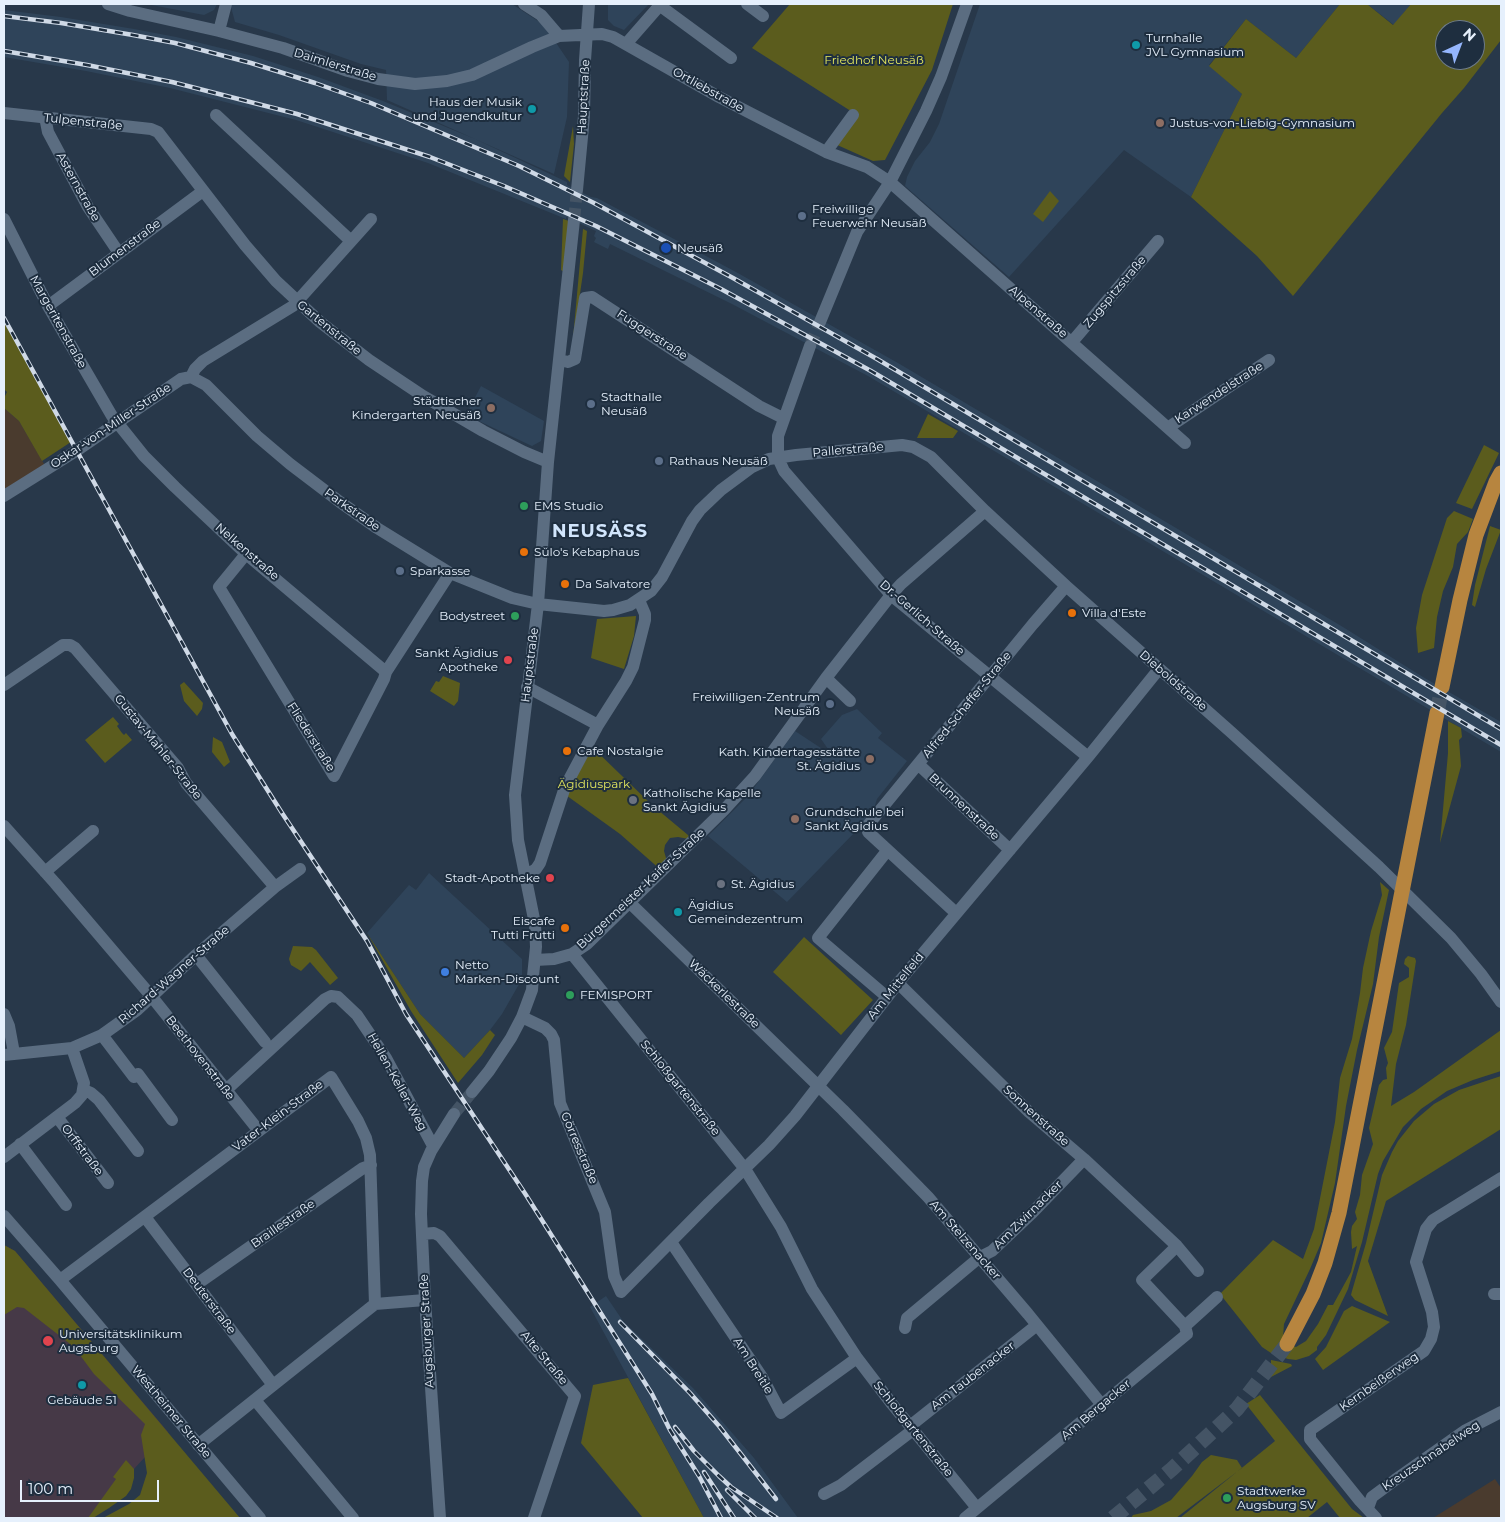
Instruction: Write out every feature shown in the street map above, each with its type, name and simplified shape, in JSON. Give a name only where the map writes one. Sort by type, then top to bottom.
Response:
[{"type":"main road","points":[[1442,687],[1476,535],[1501,473]]},
{"type":"main road","points":[[1287,1344],[1313,1294],[1325,1263],[1338,1213],[1437,713]]},
{"type":"street","name":"Daimlerstraße","points":[[108,4],[282,48],[348,71],[378,79],[415,84],[447,81],[472,75],[560,36],[588,34]]},
{"type":"street","points":[[219,31],[226,4]]},
{"type":"street","points":[[524,4],[541,15],[560,36]]},
{"type":"street","name":"Hauptstraße","points":[[577,190],[584,116],[589,4]]},
{"type":"street","points":[[626,44],[660,4],[731,58]]},
{"type":"street","points":[[747,4],[763,16]]},
{"type":"street","points":[[820,322],[857,232],[890,182],[941,77],[967,4]]},
{"type":"street","name":"Ortliebstraße","points":[[588,34],[602,34],[612,37],[719,97],[826,152],[867,167],[890,182]]},
{"type":"street","name":"Tulpenstraße","points":[[4,113],[151,130],[161,134]]},
{"type":"street","points":[[216,115],[351,240]]},
{"type":"street","points":[[826,152],[852,115]]},
{"type":"street","name":"Asternstraße","points":[[44,117],[48,132],[84,200],[119,253]]},
{"type":"street","name":"Gartenstraße","points":[[161,134],[244,245],[297,302],[348,344],[407,386],[483,431],[548,462]]},
{"type":"street","name":"Alpenstraße","points":[[890,182],[1185,443]]},
{"type":"street","name":"Blumenstraße","points":[[48,306],[202,191]]},
{"type":"street","name":"Margeritenstraße","points":[[4,219],[48,306],[112,416],[118,422]]},
{"type":"street","name":"Oskar-von-Miller-Straße","points":[[4,496],[76,451],[181,379],[191,377],[203,360],[288,309],[297,302],[310,284],[371,219]]},
{"type":"street","name":"Hauptstraße","points":[[472,1092],[509,1043],[522,1017],[532,990],[535,960],[535,924],[518,840],[515,810],[527,687],[538,604],[548,462],[574,220]]},
{"type":"street","name":"Zugspitzstraße","points":[[1072,342],[1158,241]]},
{"type":"street","name":"Fuggerstraße","points":[[560,360],[568,362],[575,359],[584,298],[592,297],[758,406],[783,418]]},
{"type":"street","points":[[778,458],[777,443],[783,418],[810,346]]},
{"type":"street","name":"Karwendelstraße","points":[[1168,427],[1269,360]]},
{"type":"street","name":"Parkstraße","points":[[191,377],[206,385],[228,409],[276,453],[340,502],[377,528],[450,573],[512,598],[538,604],[604,610],[621,608],[638,600]]},
{"type":"street","name":"Nelkenstraße","points":[[118,422],[144,456],[246,554],[386,672]]},
{"type":"street","name":"Pallerstraße","points":[[638,600],[657,584],[700,510],[711,499],[760,463],[778,458],[902,445],[918,449]]},
{"type":"street","name":"Dieboldstraße","points":[[918,449],[931,457],[1066,586],[1232,732],[1379,867],[1428,914],[1465,954],[1501,1002]]},
{"type":"street","name":"Dr.-Gerlich-Straße","points":[[778,458],[789,478],[891,595],[1088,757]]},
{"type":"street","name":"Bürgermeister-Kaifer-Straße","points":[[535,960],[554,959],[572,954],[586,944],[630,903],[741,792],[891,595],[986,511]]},
{"type":"street","name":"Fliederstraße","points":[[246,554],[219,588],[334,776],[386,672],[450,573]]},
{"type":"street","name":"Alfred-Schaffer-Straße","points":[[887,851],[868,832],[868,825],[1066,586]]},
{"type":"street","points":[[525,876],[536,869],[540,863],[565,787],[598,725],[633,667],[645,620],[645,614],[638,600]]},
{"type":"street","name":"Gustav-Mahler-Straße","points":[[4,685],[64,645],[70,645],[75,648],[178,768],[186,782],[275,887]]},
{"type":"street","name":"Am Mittelfeld","points":[[621,1292],[769,1145],[818,1086],[898,983],[1088,757],[1159,669]]},
{"type":"street","points":[[826,678],[850,701]]},
{"type":"street","points":[[527,687],[598,725]]},
{"type":"street","name":"Brunnenstraße","points":[[918,764],[1010,850]]},
{"type":"street","name":"Beethovenstraße","points":[[4,826],[152,997],[259,1131]]},
{"type":"street","points":[[45,872],[92,830]]},
{"type":"street","points":[[887,997],[818,938],[887,851],[956,913]]},
{"type":"street","name":"Richard-Wagner-Straße","points":[[9,1054],[72,1048],[102,1035],[152,997],[196,955],[275,887],[300,869]]},
{"type":"street","name":"Wäckerlestraße","points":[[630,903],[818,1086]]},
{"type":"street","name":"Schloßgartenstraße","points":[[572,954],[745,1169],[781,1227],[803,1273],[857,1358],[911,1428],[977,1508]]},
{"type":"street","points":[[196,955],[265,1042]]},
{"type":"street","name":"Sonnenstraße","points":[[898,983],[1029,1112],[1084,1159],[1177,1246],[1198,1271]]},
{"type":"street","name":"Hellen-Keller-Weg","points":[[226,1090],[325,999],[336,996],[344,1000],[353,1010],[381,1050],[429,1140]]},
{"type":"street","points":[[4,1014],[9,1026],[9,1054]]},
{"type":"street","name":"Görresstraße","points":[[522,1017],[545,1028],[554,1040],[560,1103],[605,1212],[614,1276],[621,1292]]},
{"type":"street","points":[[102,1035],[134,1078],[138,1074],[172,1120]]},
{"type":"street","points":[[4,1157],[75,1103],[84,1090],[83,1078],[72,1048]]},
{"type":"street","name":"Vater-Klein-Straße","points":[[60,1280],[331,1077],[362,1130],[368,1146],[371,1165],[375,1304]]},
{"type":"street","name":"Am Stelzenacker","points":[[818,1086],[928,1197],[1102,1405]]},
{"type":"street","points":[[84,1090],[99,1100],[138,1151]]},
{"type":"street","points":[[429,1140],[454,1114]]},
{"type":"street","name":"Orffstraße","points":[[57,1117],[108,1183]]},
{"type":"street","name":"Augsburger Straße","points":[[429,1140],[422,1182],[422,1234],[440,1518]]},
{"type":"street","points":[[20,1144],[66,1205]]},
{"type":"street","name":"Am Zwirnacker","points":[[906,1328],[907,1318],[980,1257],[992,1251],[1084,1159]]},
{"type":"street","name":"Braillestraße","points":[[197,1284],[363,1168],[371,1165]]},
{"type":"street","name":"Kernbeißerweg","points":[[1368,1508],[1360,1501],[1310,1439],[1310,1430],[1424,1351],[1431,1339],[1434,1327],[1432,1312],[1416,1262],[1426,1229],[1433,1220],[1501,1178]]},
{"type":"street","name":"Deuterstraße","points":[[145,1217],[274,1385]]},
{"type":"street","name":"Westheimer Straße","points":[[5,1220],[60,1280],[260,1518]]},
{"type":"street","name":"Alte Straße","points":[[422,1234],[434,1233],[440,1236],[575,1396],[534,1518]]},
{"type":"street","name":"Am Breitle","points":[[671,1242],[762,1377],[781,1413],[857,1358]]},
{"type":"street","points":[[1177,1246],[1142,1280],[1185,1326]]},
{"type":"street","name":"Am Bergacker","points":[[965,1518],[1187,1334],[1185,1326],[1217,1297]]},
{"type":"street","points":[[198,1445],[375,1304],[425,1300]]},
{"type":"street","name":"Am Taubenacker","points":[[824,1494],[841,1485],[1037,1325]]},
{"type":"street","points":[[255,1400],[353,1518]]},
{"type":"street","name":"Kreuzschnabelweg","points":[[1368,1508],[1372,1497],[1402,1475],[1466,1430],[1501,1412]]},
{"type":"street","points":[[1368,1508],[1376,1518]]},
{"type":"shaded area","points":[[146,4],[217,4],[214,10],[204,15]]},
{"type":"shaded area","points":[[232,4],[512,4],[544,25],[569,62],[567,117],[554,174],[387,100],[386,70],[361,64],[279,35],[235,22]]},
{"type":"shaded area","points":[[608,4],[649,4],[624,30],[614,26],[608,20]]},
{"type":"shaded area","points":[[980,4],[1340,4],[1296,58],[1246,19],[1209,65],[1242,94],[1191,197],[1124,150],[1009,277],[905,186],[915,161],[930,142],[939,124]]},
{"type":"shaded area","points":[[1367,4],[1411,4],[1394,25]]},
{"type":"shaded area","points":[[4,10],[134,29],[253,56],[383,101],[475,139],[567,182],[567,185],[597,198],[736,272],[898,363],[1501,722],[1501,752],[868,376],[732,304],[610,244],[608,249],[594,242],[596,231],[566,217],[566,219],[428,163],[296,120],[170,88],[4,57]]},
{"type":"shaded area","points":[[481,386],[544,421],[541,441],[532,446],[466,415]]},
{"type":"shaded area","points":[[4,408],[19,421],[47,469],[4,496]]},
{"type":"shaded area","name":"Grundschule bei Sankt Ägidius","points":[[857,709],[882,733],[878,738],[907,761],[877,799],[874,808],[856,831],[787,902],[708,836],[748,796],[795,731],[833,756],[821,739],[842,715]]},
{"type":"shaded area","points":[[429,873],[522,959],[522,979],[502,1014],[464,1058],[420,1014],[367,933],[409,885],[416,890]]},
{"type":"shaded area","name":"Universitätsklinikum Augsburg","points":[[4,1245],[15,1251],[168,1432],[134,1469],[94,1518],[4,1518]]},
{"type":"shaded area","points":[[606,1296],[623,1321],[693,1388],[754,1458],[798,1518],[704,1518],[590,1307]]},
{"type":"shaded area","points":[[1495,1479],[1501,1488],[1501,1518],[1433,1518]]},
{"type":"green space","name":"Friedhof Neusäß","points":[[790,4],[953,4],[932,70],[885,160],[873,161],[835,144],[857,115],[752,48]]},
{"type":"green space","points":[[1340,4],[1367,4],[1393,25],[1411,4],[1501,4],[1501,40],[1485,61],[1485,20],[1435,20],[1435,70],[1478,70],[1293,296],[1257,256],[1191,197],[1242,94],[1209,66],[1246,19],[1296,58]]},
{"type":"green space","points":[[573,126],[574,144],[570,182],[564,176]]},
{"type":"green space","points":[[1050,191],[1059,201],[1043,222],[1033,214]]},
{"type":"green space","points":[[563,219],[569,221],[564,272],[561,270]]},
{"type":"green space","points":[[583,229],[587,231],[572,349]]},
{"type":"green space","points":[[4,322],[71,442],[42,461],[19,421],[4,408],[4,398],[7,392],[4,389]]},
{"type":"green space","points":[[928,414],[958,431],[953,438],[917,438]]},
{"type":"green space","points":[[1484,445],[1499,453],[1472,509],[1456,503]]},
{"type":"green space","points":[[1454,511],[1473,519],[1468,532],[1457,544],[1453,567],[1443,591],[1437,617],[1434,648],[1418,653],[1416,628],[1422,595],[1447,518]]},
{"type":"green space","points":[[1490,526],[1501,530],[1486,569],[1475,607],[1472,605],[1475,585]]},
{"type":"green space","points":[[636,616],[634,636],[624,669],[591,658],[597,619]]},
{"type":"green space","points":[[443,676],[460,683],[458,701],[454,706],[430,691],[436,681],[439,682]]},
{"type":"green space","points":[[184,682],[203,703],[202,709],[197,716],[184,701],[180,685]]},
{"type":"green space","points":[[113,717],[119,724],[117,726],[122,733],[124,735],[126,733],[132,740],[105,763],[85,740]]},
{"type":"green space","points":[[1448,721],[1461,728],[1462,737],[1459,740],[1461,766],[1440,843],[1448,753]]},
{"type":"green space","points":[[213,737],[222,742],[230,762],[224,767],[212,752]]},
{"type":"green space","name":"Ägidiuspark","points":[[588,743],[652,805],[694,840],[678,837],[670,838],[665,845],[664,851],[668,865],[662,871],[620,834],[563,793]]},
{"type":"green space","points":[[1380,882],[1389,890],[1379,937],[1373,984],[1346,1106],[1335,1183],[1321,1243],[1284,1324],[1283,1337],[1287,1344],[1296,1347],[1306,1341],[1328,1305],[1333,1305],[1351,1272],[1357,1246],[1352,1249],[1352,1226],[1357,1219],[1355,1212],[1360,1195],[1362,1175],[1373,1144],[1369,1128],[1379,1085],[1383,1080],[1387,1079],[1386,1068],[1388,1063],[1384,1048],[1392,1032],[1399,983],[1409,977],[1409,968],[1404,964],[1408,956],[1415,958],[1416,961],[1406,1025],[1396,1064],[1391,1106],[1414,1092],[1501,1030],[1501,1071],[1447,1091],[1421,1109],[1403,1127],[1383,1161],[1378,1174],[1362,1242],[1348,1289],[1326,1335],[1317,1347],[1317,1350],[1309,1356],[1296,1360],[1288,1359],[1271,1353],[1262,1347],[1220,1294],[1273,1240],[1303,1259],[1314,1229],[1335,1122],[1340,1078],[1352,1039],[1363,968],[1371,931],[1382,895]]},
{"type":"green space","points":[[367,933],[420,1014],[464,1058],[490,1030],[495,1035],[482,1055],[458,1083],[411,1011]]},
{"type":"green space","points":[[804,937],[873,1000],[841,1035],[773,972]]},
{"type":"green space","points":[[293,946],[312,947],[338,978],[330,985],[310,962],[301,971],[291,965],[289,959]]},
{"type":"green space","points":[[1501,1076],[1501,1129],[1386,1201],[1368,1261],[1388,1316],[1355,1300],[1351,1295],[1366,1243],[1382,1175],[1398,1141],[1414,1121],[1434,1104],[1459,1090]]},
{"type":"green space","points":[[4,1245],[15,1251],[240,1518],[103,1518],[129,1504],[140,1495],[147,1473],[141,1435],[145,1424],[94,1374],[74,1347],[24,1308],[17,1307],[4,1315]]},
{"type":"green space","points":[[1352,1306],[1390,1322],[1323,1370],[1315,1359],[1326,1347],[1344,1311]]},
{"type":"green space","points":[[1271,1360],[1291,1364],[1292,1366],[1271,1377]]},
{"type":"green space","points":[[628,1378],[704,1518],[643,1518],[581,1443],[593,1385]]},
{"type":"green space","points":[[1260,1395],[1352,1509],[1364,1518],[1340,1518],[1327,1502],[1307,1518],[1180,1518],[1275,1441],[1246,1404]]},
{"type":"green space","points":[[1211,1455],[1237,1460],[1242,1468],[1176,1518],[1131,1518],[1133,1515],[1151,1511],[1171,1500],[1202,1462]]},
{"type":"green space","points":[[126,1460],[134,1469],[131,1489],[126,1496],[109,1508],[93,1518],[88,1518],[116,1479],[113,1477]]},
{"type":"tunnel","points":[[574,220],[577,190]]},
{"type":"tunnel","points":[[810,346],[820,322]]},
{"type":"tunnel","points":[[1437,713],[1442,687]]},
{"type":"tunnel","points":[[454,1114],[472,1092]]},
{"type":"tunnel","points":[[1113,1518],[1172,1469],[1237,1409],[1287,1344]]},
{"type":"railway","points":[[4,16],[133,35],[175,43],[251,63],[371,103],[519,166],[594,203],[877,359],[1501,729]]},
{"type":"railway","points":[[4,51],[172,82],[297,114],[430,157],[504,186],[596,226],[721,289],[871,371],[1501,745]]},
{"type":"railway","points":[[4,318],[232,734],[367,941],[406,1014],[526,1195],[652,1394],[670,1430],[699,1476],[721,1518]]},
{"type":"railway","points":[[620,1322],[690,1393],[719,1426],[776,1499]]},
{"type":"railway","points":[[675,1427],[694,1451],[731,1487],[777,1518]]},
{"type":"railway","points":[[704,1472],[734,1518]]},
{"type":"railway","points":[[727,1490],[755,1518]]},
{"type":"place","name":"Turnhalle JVL Gymnasium","points":[[1136,45]]},
{"type":"place","name":"Haus der Musik und Jugendkultur","points":[[532,109]]},
{"type":"place","name":"Justus-von-Liebig-Gymnasium","points":[[1160,123]]},
{"type":"place","name":"Freiwillige Feuerwehr Neusäß","points":[[802,216]]},
{"type":"place","name":"Neusäß","points":[[666,248]]},
{"type":"place","name":"Stadthalle Neusäß","points":[[591,404]]},
{"type":"place","name":"Städtischer Kindergarten Neusäß","points":[[491,408]]},
{"type":"place","name":"Rathaus Neusäß","points":[[659,461]]},
{"type":"place","name":"EMS Studio","points":[[524,506]]},
{"type":"place","name":"Sülo's Kebaphaus","points":[[524,552]]},
{"type":"place","name":"Sparkasse","points":[[400,571]]},
{"type":"place","name":"Da Salvatore","points":[[565,584]]},
{"type":"place","name":"Villa d'Este","points":[[1072,613]]},
{"type":"place","name":"Bodystreet","points":[[515,616]]},
{"type":"place","name":"Sankt Ägidius Apotheke","points":[[508,660]]},
{"type":"place","name":"Freiwilligen-Zentrum Neusäß","points":[[830,704]]},
{"type":"place","name":"Cafe Nostalgie","points":[[567,751]]},
{"type":"place","name":"Kath. Kindertagesstätte St. Ägidius","points":[[870,759]]},
{"type":"place","name":"Katholische Kapelle Sankt Ägidius","points":[[633,800]]},
{"type":"place","name":"Grundschule bei Sankt Ägidius","points":[[795,819]]},
{"type":"place","name":"Stadt-Apotheke","points":[[550,878]]},
{"type":"place","name":"St. Ägidius","points":[[721,884]]},
{"type":"place","name":"Ägidius Gemeindezentrum","points":[[678,912]]},
{"type":"place","name":"Eiscafe Tutti Frutti","points":[[565,928]]},
{"type":"place","name":"Netto Marken-Discount","points":[[445,972]]},
{"type":"place","name":"FEMISPORT","points":[[570,995]]},
{"type":"place","name":"Universitätsklinikum Augsburg","points":[[48,1341]]},
{"type":"place","name":"Gebäude 51","points":[[82,1385]]},
{"type":"place","name":"Stadtwerke Augsburg SV","points":[[1227,1498]]},
{"type":"district","name":"NEUSÄSS","points":[[600,532]]}]
